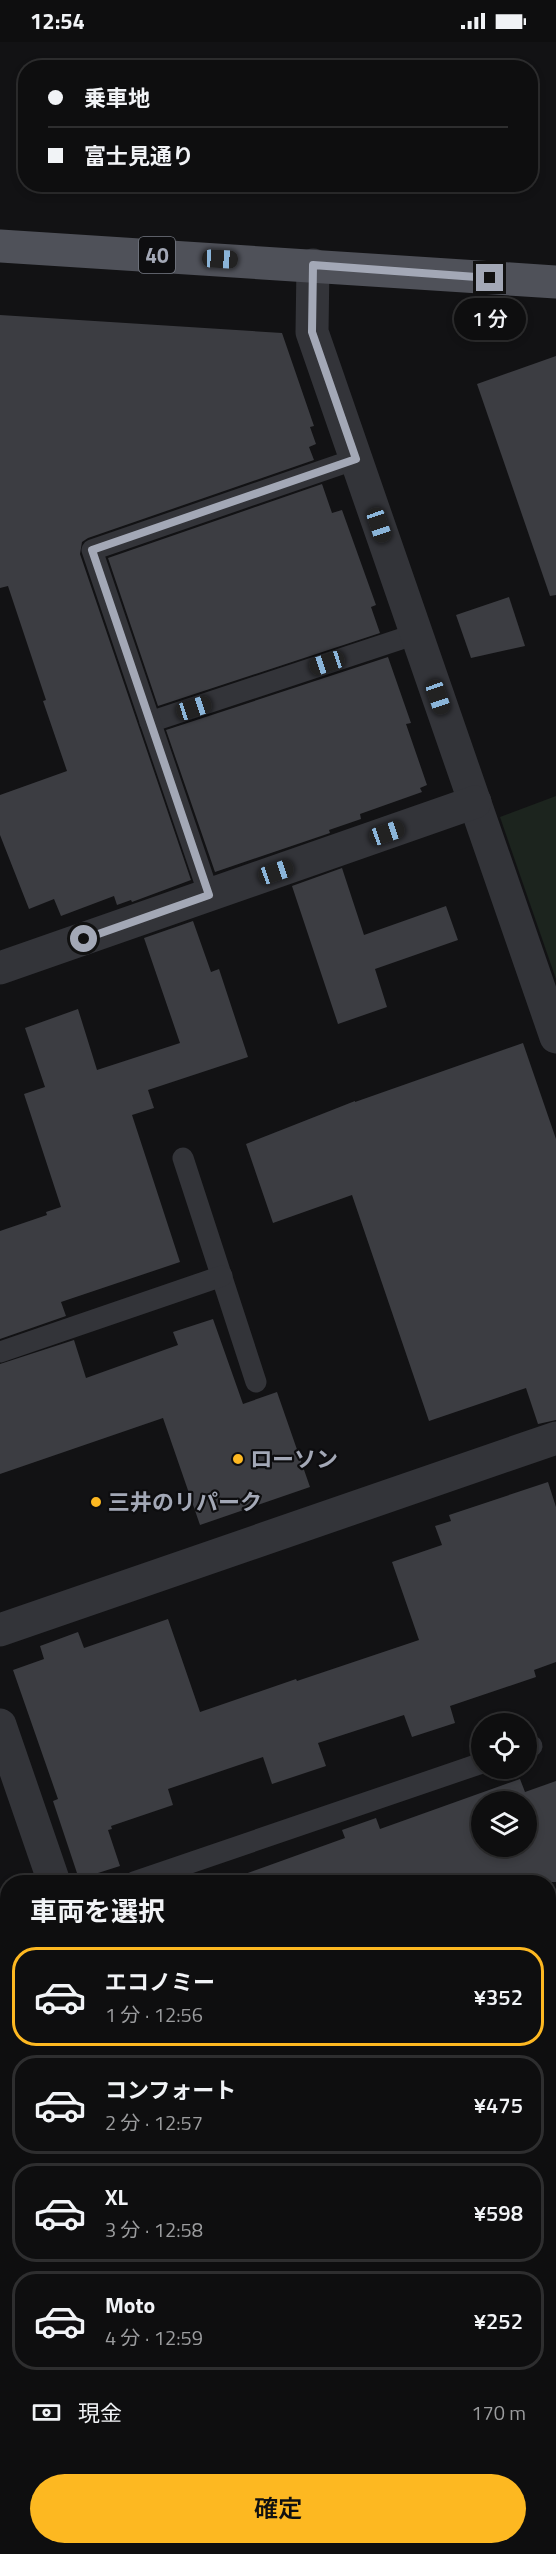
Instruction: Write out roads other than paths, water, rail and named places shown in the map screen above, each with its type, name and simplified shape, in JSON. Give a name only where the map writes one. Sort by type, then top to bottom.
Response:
[{"type":"main road","name":"40","points":[[0,246],[556,282]]},
{"type":"street","points":[[313,265],[312,332],[556,1037]]},
{"type":"street","points":[[0,969],[475,802]]},
{"type":"street","points":[[0,1629],[556,1438]]},
{"type":"street","points":[[0,1725],[52,1875]]},
{"type":"lane","points":[[209,895],[92,550],[356,459]]},
{"type":"lane","points":[[150,722],[416,633]]},
{"type":"lane","points":[[183,1158],[256,1382]]},
{"type":"lane","points":[[0,1352],[222,1276]]},
{"type":"lane","points":[[155,1875],[471,1768]]},
{"type":"place","name":"ローソン","points":[[238,1459]]},
{"type":"place","name":"三井のリパーク","points":[[96,1502]]}]
